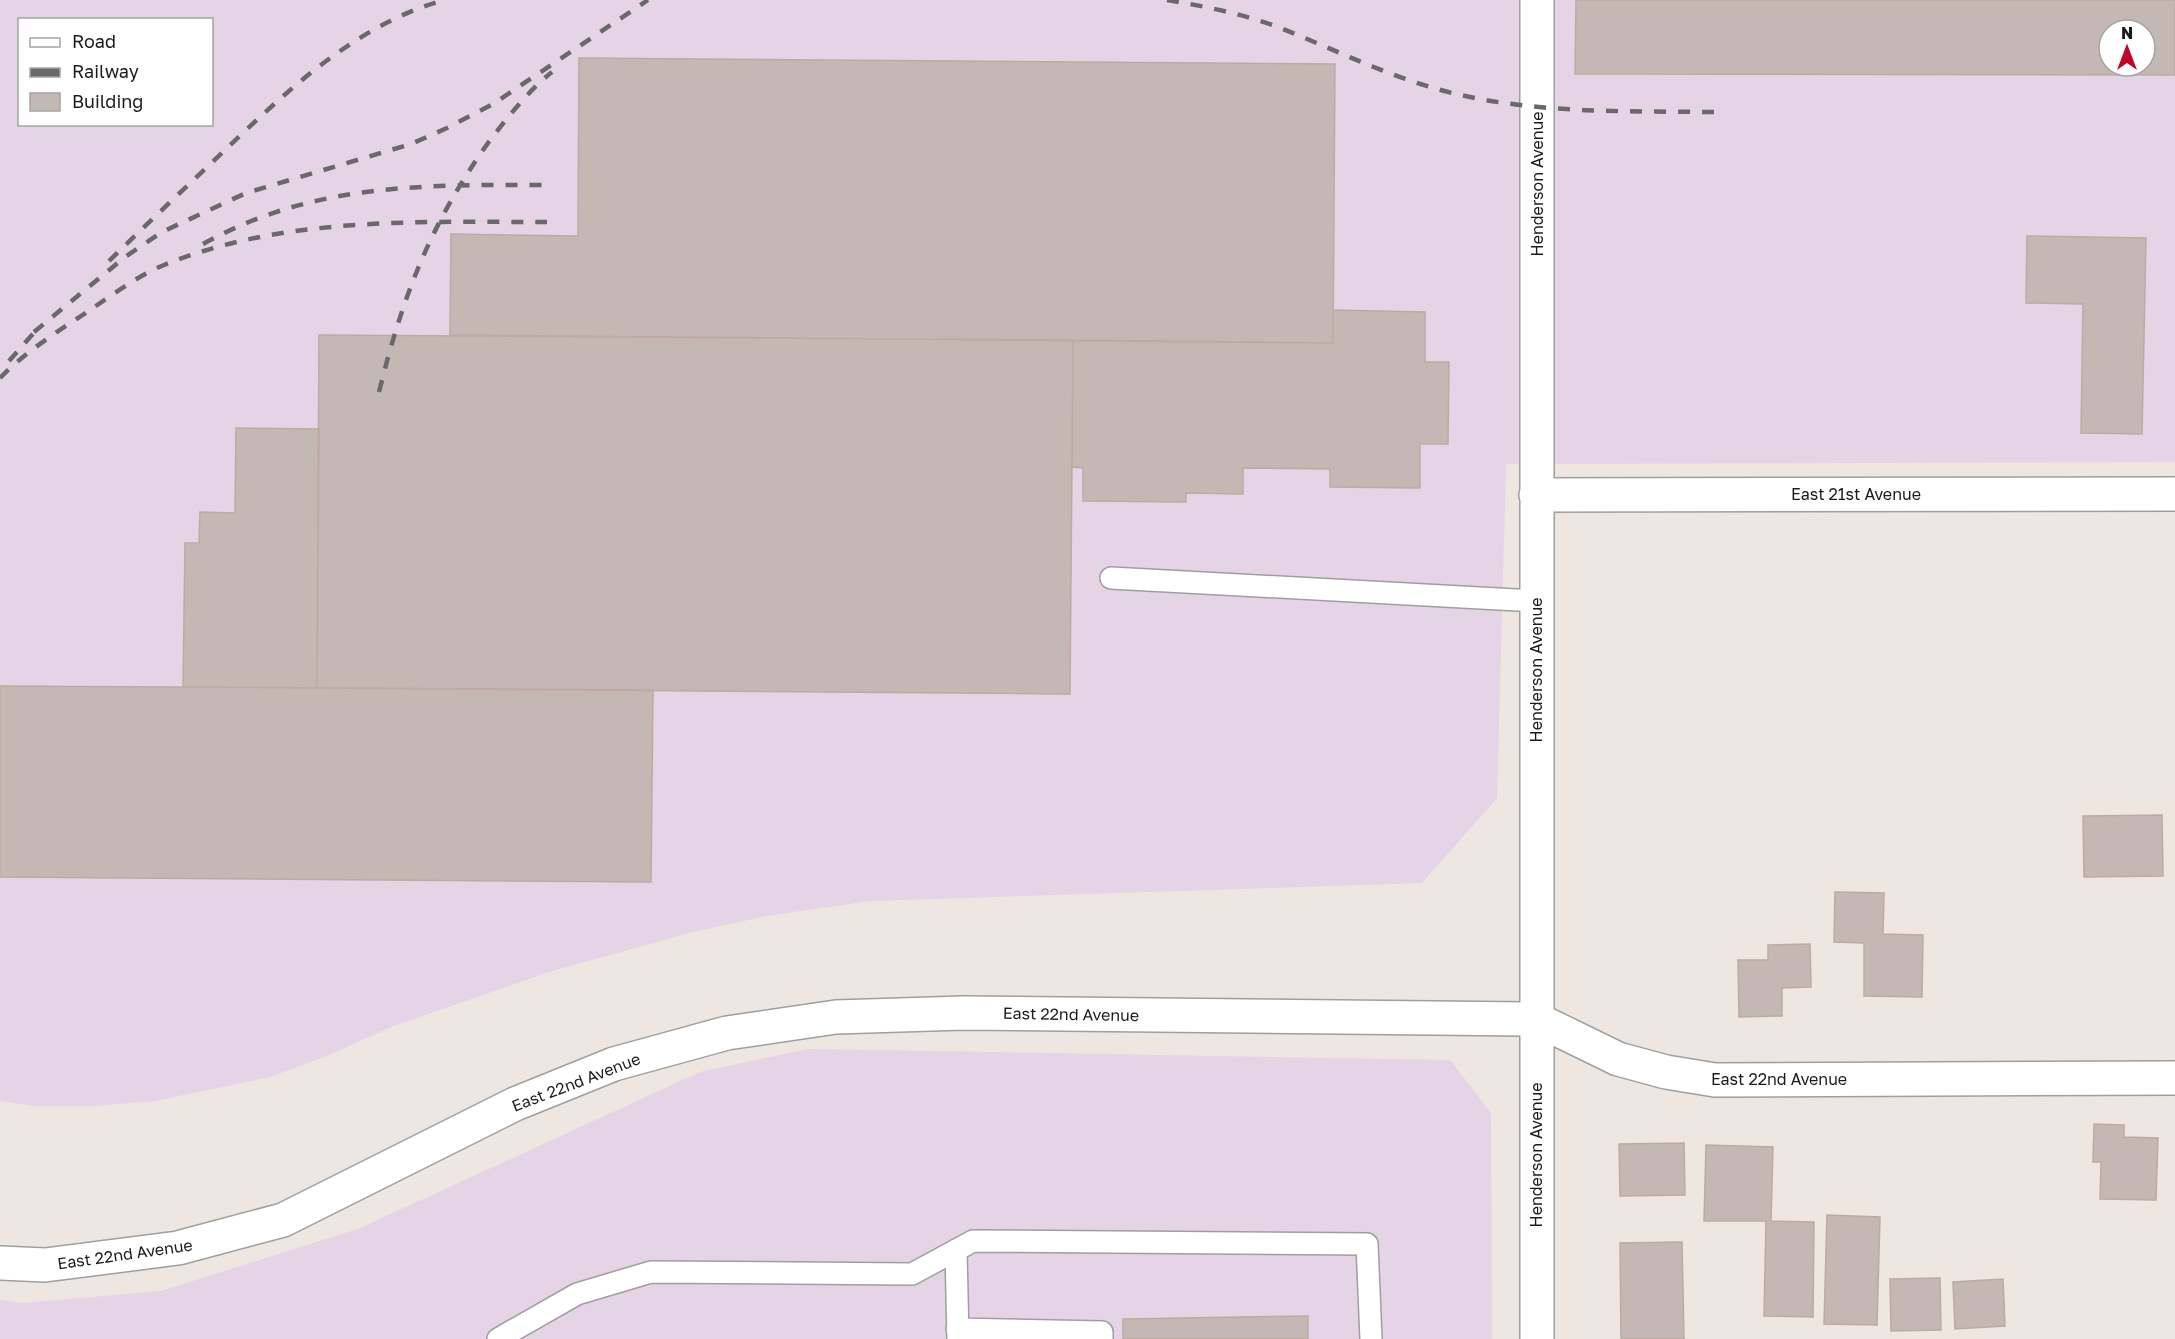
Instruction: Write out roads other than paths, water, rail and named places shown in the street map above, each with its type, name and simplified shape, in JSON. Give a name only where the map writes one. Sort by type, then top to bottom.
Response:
[{"type":"street","name":"Henderson Avenue","points":[[1537,0],[1537,1339]]},
{"type":"street","name":"East 21st Avenue","points":[[1536,495],[2175,494]]},
{"type":"street","name":"East 22nd Avenue","points":[[0,1263],[45,1266],[178,1248],[283,1220],[515,1104],[614,1064],[728,1033],[836,1017],[963,1013],[1536,1019],[1618,1059],[1666,1072],[1715,1080],[2175,1078]]},
{"type":"lane","points":[[1111,578],[1536,601]]},
{"type":"lane","points":[[498,1339],[577,1294],[651,1272],[912,1274],[973,1241],[1367,1244],[1371,1339]]},
{"type":"lane","points":[[956,1250],[958,1334],[1102,1332],[1102,1339]]},
{"type":"railway","points":[[109,261],[273,105],[325,62],[382,25],[444,0]]},
{"type":"railway","points":[[34,332],[125,257],[162,232],[246,193],[411,144],[447,128],[493,104],[648,0]]},
{"type":"railway","points":[[1167,0],[1265,22],[1407,80],[1484,100],[1583,110],[1715,112]]},
{"type":"railway","points":[[379,392],[398,324],[434,232],[488,143],[526,96],[552,72]]},
{"type":"railway","points":[[203,244],[245,224],[287,209],[329,198],[414,187],[548,185]]},
{"type":"railway","points":[[0,378],[42,343],[134,280],[164,265],[210,249],[257,238],[353,225],[547,222]]},
{"type":"railway","points":[[9,361],[39,327]]}]
